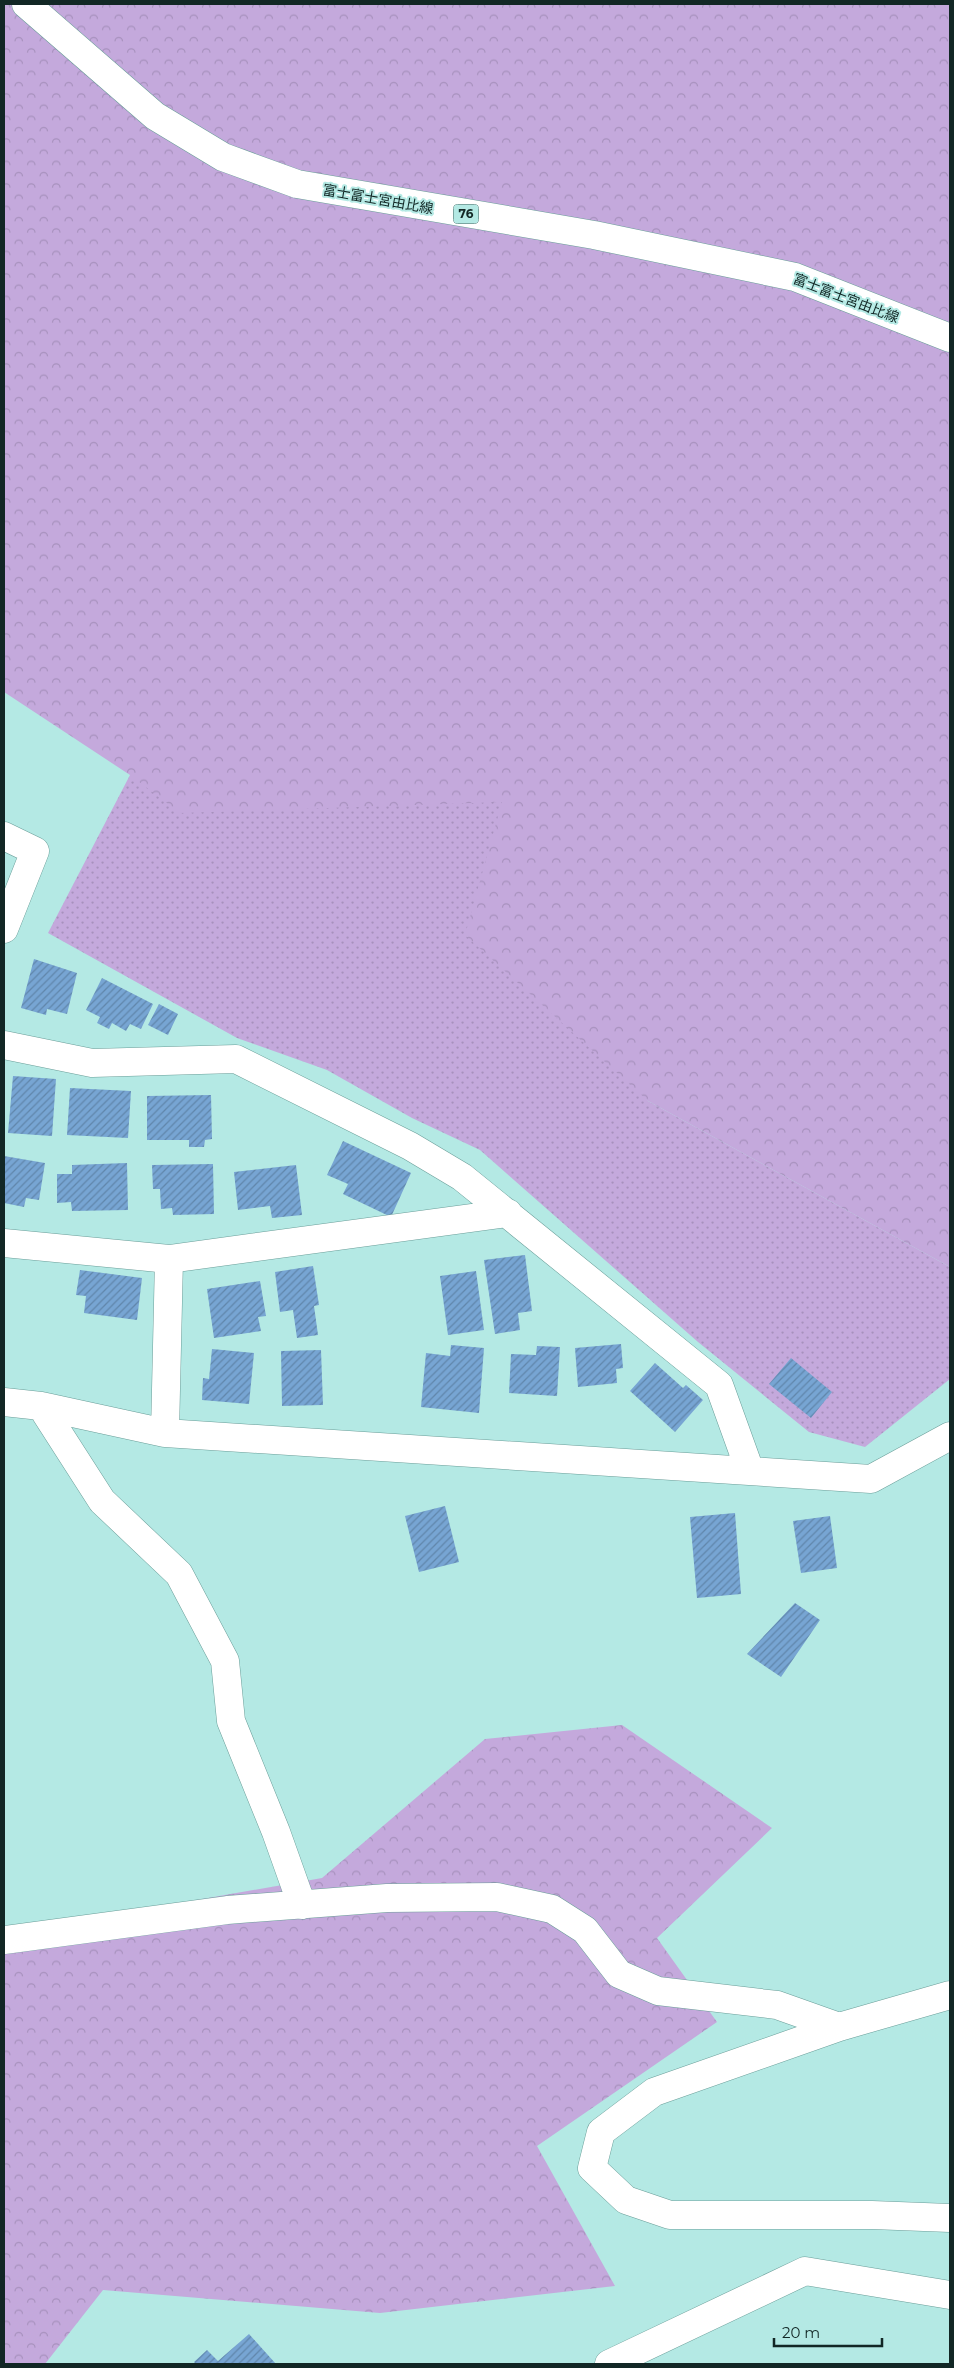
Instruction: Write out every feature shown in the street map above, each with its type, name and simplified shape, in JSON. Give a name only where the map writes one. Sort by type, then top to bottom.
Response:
[{"type":"street","name":"富士富士宮由比線","points":[[26,4],[156,116],[223,157],[297,184],[594,234],[796,277],[950,338]]},
{"type":"street","points":[[4,836],[36,851],[4,929]]},
{"type":"street","points":[[4,1045],[92,1063],[236,1059],[410,1146],[462,1177],[719,1385],[750,1470]]},
{"type":"street","points":[[4,1243],[169,1259],[508,1213]]},
{"type":"street","points":[[165,1433],[169,1259]]},
{"type":"street","points":[[4,1402],[41,1406],[165,1433],[871,1479],[950,1436]]},
{"type":"street","points":[[41,1406],[102,1501],[178,1574],[225,1661],[231,1721],[276,1832],[302,1906]]},
{"type":"street","points":[[4,1940],[227,1910],[302,1906],[387,1898],[497,1896],[552,1909],[585,1930],[620,1974],[658,1991],[777,2005],[839,2027]]},
{"type":"street","points":[[950,1995],[839,2027],[654,2092],[600,2132],[592,2168],[626,2200],[670,2215],[872,2215],[950,2218]]},
{"type":"street","points":[[609,2364],[805,2271],[950,2295]]},
{"type":"green space","points":[[4,4],[950,4],[950,1267],[648,1101],[465,935],[502,802],[180,813],[130,775],[4,692]]},
{"type":"green space","points":[[130,775],[502,801],[648,1101],[950,1267],[950,1379],[865,1447],[809,1432],[698,1342],[480,1150],[412,1118],[327,1070],[237,1038],[48,933]]},
{"type":"green space","points":[[622,1725],[772,1828],[657,1938],[717,2022],[537,2146],[615,2286],[380,2313],[103,2290],[45,2364],[4,2364],[4,1934],[322,1878],[485,1739]]},
{"type":"building","points":[[34,959],[77,973],[67,1014],[47,1009],[46,1015],[21,1008]]},
{"type":"building","points":[[102,978],[153,1004],[141,1029],[130,1024],[126,1031],[112,1023],[109,1029],[97,1023],[100,1017],[86,1010]]},
{"type":"building","points":[[159,1004],[178,1014],[168,1035],[148,1025]]},
{"type":"building","points":[[13,1076],[56,1079],[52,1136],[8,1133]]},
{"type":"building","points":[[70,1088],[131,1091],[128,1138],[67,1135]]},
{"type":"building","points":[[211,1095],[212,1139],[205,1140],[204,1147],[189,1147],[189,1140],[147,1140],[147,1096]]},
{"type":"building","points":[[343,1141],[411,1173],[391,1217],[343,1194],[348,1184],[327,1175]]},
{"type":"building","points":[[4,1156],[45,1163],[39,1200],[26,1198],[24,1207],[4,1203]]},
{"type":"building","points":[[127,1163],[128,1210],[72,1211],[71,1202],[57,1203],[57,1174],[72,1174],[72,1165]]},
{"type":"building","points":[[213,1164],[214,1214],[173,1215],[172,1208],[161,1209],[160,1189],[153,1189],[152,1165]]},
{"type":"building","points":[[296,1165],[302,1215],[272,1218],[270,1206],[238,1210],[234,1172]]},
{"type":"building","points":[[525,1255],[532,1311],[518,1313],[520,1330],[495,1334],[484,1260]]},
{"type":"building","points":[[313,1266],[319,1305],[314,1306],[318,1335],[297,1338],[293,1310],[280,1312],[275,1272]]},
{"type":"building","points":[[80,1270],[142,1278],[137,1320],[84,1313],[86,1296],[76,1295]]},
{"type":"building","points":[[476,1271],[484,1330],[448,1335],[440,1276]]},
{"type":"building","points":[[260,1281],[266,1316],[258,1317],[261,1331],[214,1338],[207,1289]]},
{"type":"building","points":[[621,1344],[623,1368],[616,1369],[617,1383],[578,1387],[575,1348]]},
{"type":"building","points":[[451,1345],[484,1348],[479,1413],[421,1407],[426,1353],[450,1356]]},
{"type":"building","points":[[537,1346],[560,1347],[557,1396],[509,1393],[511,1354],[536,1355]]},
{"type":"building","points":[[212,1349],[254,1353],[249,1404],[202,1400],[203,1378],[209,1379]]},
{"type":"building","points":[[321,1350],[323,1405],[282,1406],[281,1351]]},
{"type":"building","points":[[791,1358],[832,1392],[811,1418],[769,1384]]},
{"type":"building","points":[[655,1363],[683,1388],[686,1385],[703,1400],[675,1432],[630,1391]]},
{"type":"building","points":[[445,1506],[459,1562],[419,1572],[405,1516]]},
{"type":"building","points":[[735,1513],[741,1594],[697,1598],[690,1517]]},
{"type":"building","points":[[830,1516],[837,1568],[801,1573],[793,1521]]},
{"type":"building","points":[[795,1603],[820,1620],[781,1677],[747,1654]]},
{"type":"building","points":[[249,2334],[276,2364],[196,2364],[194,2362],[207,2350],[218,2361]]}]
